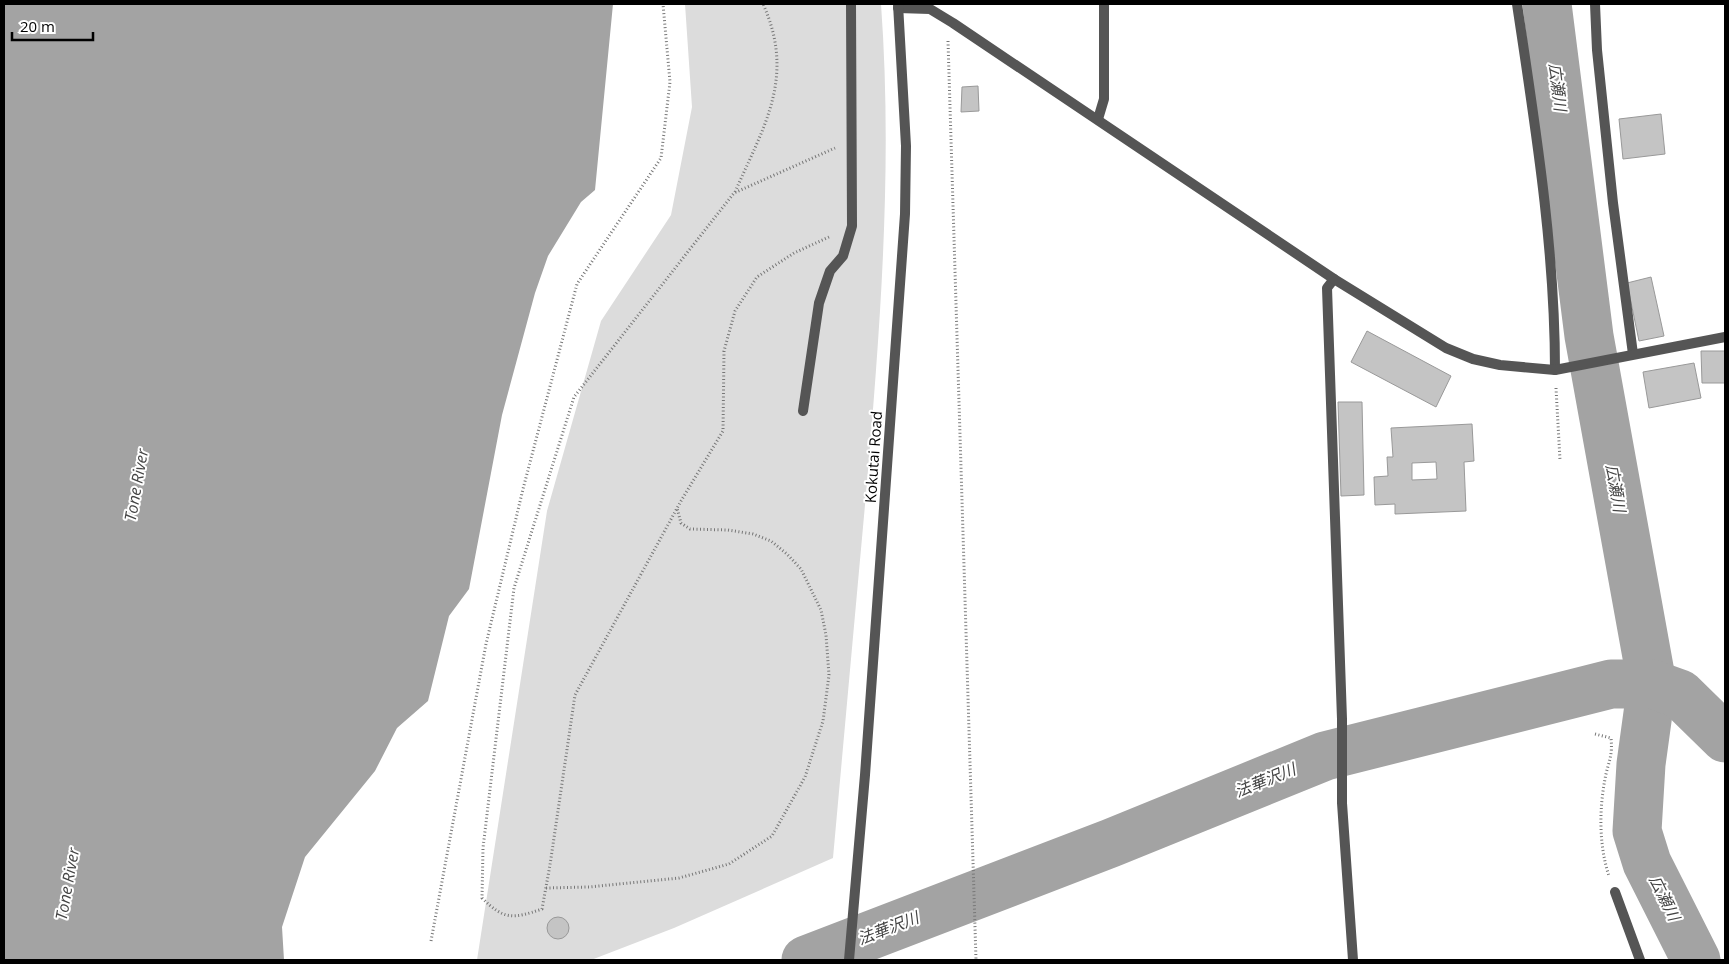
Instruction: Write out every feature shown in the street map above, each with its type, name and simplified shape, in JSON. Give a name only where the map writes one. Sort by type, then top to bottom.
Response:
[{"type":"street","points":[[803,410],[818,303],[830,271],[843,256],[852,226],[851,4]]},
{"type":"street","points":[[1098,119],[1104,99],[1104,4]]},
{"type":"street","points":[[1517,4],[1545,204],[1555,321],[1554,370]]},
{"type":"street","points":[[1595,4],[1596,50],[1628,355]]},
{"type":"street","points":[[898,6],[930,9],[953,23],[1334,279],[1446,348],[1473,359],[1500,365],[1554,370],[1725,336]]},
{"type":"street","name":"Kokutai Road","points":[[849,960],[905,214],[906,146],[898,6]]},
{"type":"street","points":[[1334,279],[1327,288],[1343,796],[1353,960]]},
{"type":"street","points":[[1615,892],[1640,960]]},
{"type":"path","points":[[431,941],[486,644],[523,489],[577,284],[661,158],[670,82],[663,4]]},
{"type":"path","points":[[764,4],[774,27],[778,78],[770,112],[734,193],[574,397],[514,588],[483,848],[482,898],[497,913],[519,917],[542,910],[575,695],[677,508],[722,431],[724,351],[735,311],[757,277],[794,253],[852,226]]},
{"type":"path","points":[[953,23],[948,38],[976,960]]},
{"type":"path","points":[[734,193],[815,155],[852,141]]},
{"type":"path","points":[[1554,370],[1560,460]]},
{"type":"path","points":[[546,888],[589,887],[679,878],[729,864],[772,836],[805,777],[823,721],[829,676],[826,635],[821,610],[802,569],[771,542],[753,534],[728,530],[690,529],[681,523],[677,508]]},
{"type":"path","points":[[1595,734],[1611,738],[1612,754],[1605,777],[1601,818],[1606,866],[1615,892]]},
{"type":"shaded area","points":[[685,4],[881,4],[886,127],[880,310],[866,494],[833,858],[674,928],[591,960],[477,960],[547,511],[601,321],[671,215],[692,107]]},
{"type":"water","name":"Tone River","points":[[4,4],[613,4],[595,190],[581,202],[548,256],[535,293],[502,415],[469,589],[449,616],[428,701],[397,728],[375,771],[305,857],[282,927],[284,960],[4,960]]},
{"type":"building","points":[[978,86],[979,111],[961,112],[962,87]]},
{"type":"building","points":[[1661,114],[1665,154],[1623,159],[1619,119]]},
{"type":"building","points":[[1651,277],[1664,336],[1639,341],[1627,283]]},
{"type":"building","points":[[1367,331],[1451,376],[1436,407],[1351,362]]},
{"type":"building","points":[[1701,351],[1725,351],[1725,383],[1702,383]]},
{"type":"building","points":[[1694,363],[1701,398],[1649,408],[1643,372]]},
{"type":"building","points":[[1338,402],[1362,402],[1364,495],[1341,496]]},
{"type":"building","points":[[1472,424],[1474,461],[1464,462],[1466,511],[1395,514],[1395,504],[1375,505],[1374,477],[1388,476],[1387,457],[1393,457],[1391,428]],"holes":[[[1436,462],[1437,479],[1412,480],[1412,463]]]},
{"type":"building","points":[[558,917],[566,920],[569,928],[566,936],[558,939],[550,936],[547,928],[550,920]]},
{"type":"waterway","name":"広瀬川","points":[[1547,4],[1589,336],[1652,684],[1641,764],[1637,831],[1647,863],[1696,960]]},
{"type":"waterway","name":"法華沢川","points":[[806,960],[1111,843],[1325,756],[1611,684],[1652,684],[1680,694],[1725,738]]}]
